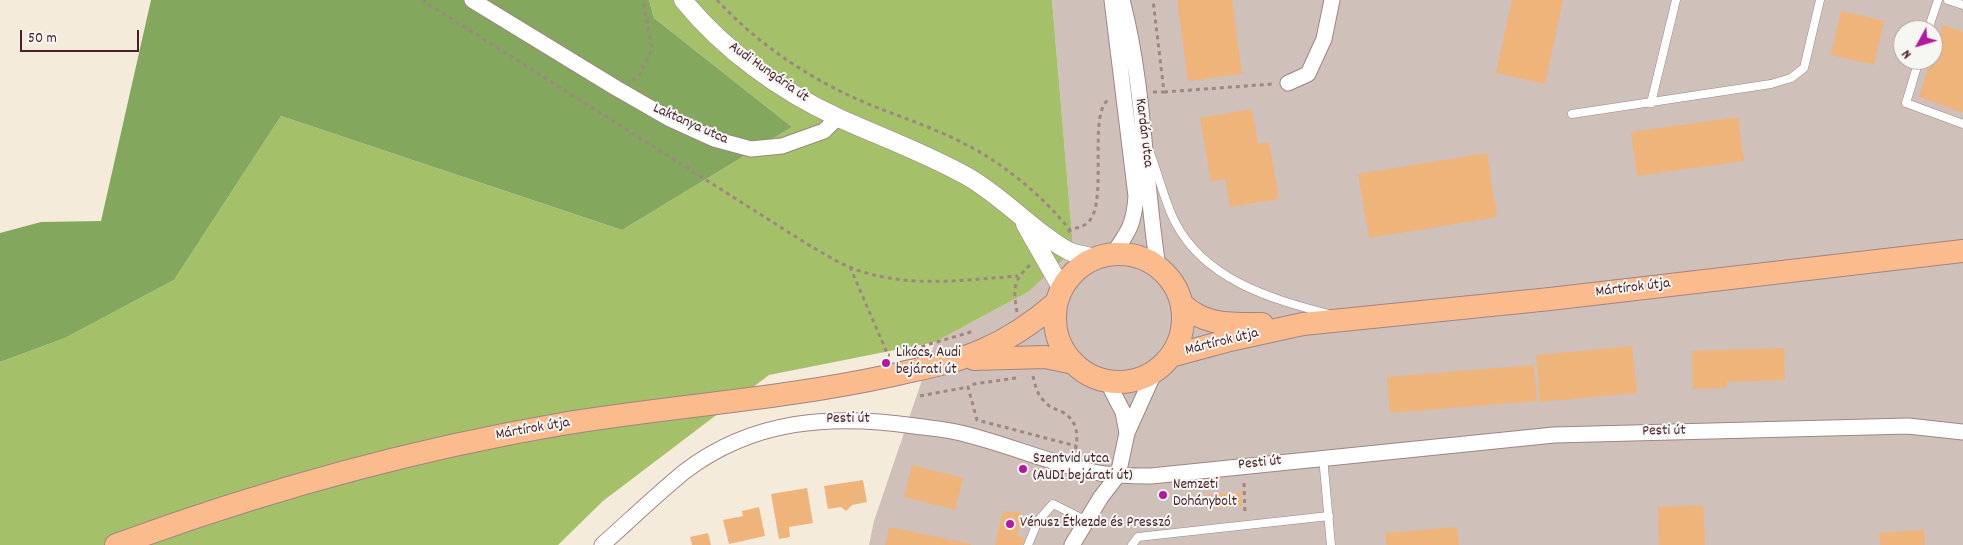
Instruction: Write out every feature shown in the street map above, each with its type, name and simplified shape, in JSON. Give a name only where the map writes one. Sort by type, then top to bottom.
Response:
[{"type":"main road","name":"Mártírok útja","points":[[1182,304],[1189,311],[1205,319],[1224,324],[1303,324],[1550,299],[1963,251]]},
{"type":"main road","name":"Mártírok útja","points":[[1163,364],[1181,337],[1183,321],[1182,304],[1174,283],[1158,267],[1144,259],[1129,254],[1105,256],[1080,267],[1067,281],[1060,296],[1056,328],[1060,341],[1074,363],[1089,374],[1107,381],[1124,382],[1140,378],[1163,364],[1230,340],[1303,324]]},
{"type":"main road","name":"Mártírok útja","points":[[116,545],[206,513],[290,487],[357,469],[486,439],[562,424],[854,383],[961,359],[1022,330],[1060,296]]},
{"type":"main road","name":"Mártírok útja","points":[[961,359],[1031,366],[1045,356],[1074,363]]},
{"type":"street","name":"Laktanya utca","points":[[472,0],[616,88],[678,123],[714,139],[751,149],[782,146],[824,131],[838,117]]},
{"type":"street","name":"Audi Hungária út","points":[[683,0],[717,36],[749,63],[782,86],[838,117]]},
{"type":"street","name":"Kardán utca","points":[[1112,0],[1131,94],[1145,138],[1158,267]]},
{"type":"street","name":"Kardán utca","points":[[1105,256],[1130,229],[1136,196],[1129,25],[1122,0]]},
{"type":"street","points":[[1288,83],[1308,74],[1324,39],[1332,0]]},
{"type":"street","points":[[838,117],[926,156],[971,179],[996,195],[1021,217],[1049,249],[1060,296]]},
{"type":"street","points":[[1049,249],[1105,256]]},
{"type":"street","points":[[1072,545],[1101,496],[1118,476],[1127,433],[1163,364]]},
{"type":"street","points":[[1107,381],[1123,412],[1127,433]]},
{"type":"street","name":"Pesti út","points":[[602,545],[685,472],[712,455],[746,437],[778,426],[815,420],[876,420],[956,432],[1093,472],[1118,476],[1151,476],[1554,435],[1908,426],[1963,432]]},
{"type":"lane","points":[[1651,102],[1676,0]]},
{"type":"lane","points":[[1572,114],[1771,84],[1791,78],[1804,68],[1820,0]]},
{"type":"lane","points":[[1931,20],[1938,0]]},
{"type":"lane","points":[[1948,0],[1963,5]]},
{"type":"lane","points":[[1916,70],[1906,103],[1963,124]]},
{"type":"lane","points":[[1145,138],[1176,224],[1197,252],[1219,271],[1244,286],[1282,301],[1351,319]]},
{"type":"lane","points":[[1324,457],[1331,545]]},
{"type":"lane","points":[[1028,545],[1038,521],[1052,504],[1087,521]]},
{"type":"lane","points":[[1132,545],[1138,537],[1329,516]]},
{"type":"path","points":[[422,0],[812,247],[850,268],[895,280],[920,282],[1018,276],[1070,230],[1080,229],[1091,220],[1098,203],[1098,140],[1101,108],[1105,101],[1131,94],[1288,83]]},
{"type":"path","points":[[616,88],[638,77],[652,49],[642,0]]},
{"type":"path","points":[[717,0],[751,34],[799,68],[846,94],[962,142],[996,163],[1032,191],[1058,215],[1070,230]]},
{"type":"path","points":[[1153,0],[1164,92]]},
{"type":"path","points":[[850,268],[888,355],[896,353]]},
{"type":"path","points":[[1018,276],[1014,296],[1022,330]]},
{"type":"path","points":[[905,351],[982,329]]},
{"type":"path","points":[[920,396],[968,387],[1031,366],[1038,392],[1043,401],[1049,407],[1072,420],[1076,428],[1078,438],[1072,466]]},
{"type":"path","points":[[968,387],[977,420],[1076,446]]},
{"type":"path","points":[[1244,484],[1246,526]]},
{"type":"shaded area","points":[[1052,0],[1963,0],[1963,545],[869,545],[874,521],[935,342],[1028,292],[1072,235]]},
{"type":"green space","points":[[151,0],[649,0],[654,18],[792,127],[622,230],[281,116],[174,280],[65,338],[0,362],[0,233],[41,222],[101,221]]},
{"type":"green space","points":[[649,0],[1052,0],[1072,235],[1071,252],[1028,292],[935,342],[769,375],[603,501],[558,545],[0,545],[0,362],[65,338],[174,280],[281,116],[622,230],[792,127],[654,18]]},
{"type":"building","points":[[1177,0],[1232,0],[1242,74],[1188,81]]},
{"type":"building","points":[[1512,0],[1563,0],[1545,84],[1496,73]]},
{"type":"building","points":[[1841,11],[1884,21],[1874,65],[1831,55]]},
{"type":"building","points":[[1943,25],[1963,32],[1963,113],[1919,97],[1928,70],[1943,70]]},
{"type":"building","points":[[1252,109],[1258,144],[1269,142],[1279,199],[1230,207],[1225,179],[1211,182],[1200,118]]},
{"type":"building","points":[[1738,117],[1744,161],[1637,176],[1631,132]]},
{"type":"building","points":[[1487,153],[1497,217],[1369,238],[1358,174]]},
{"type":"building","points":[[1632,346],[1637,393],[1540,402],[1536,355]]},
{"type":"building","points":[[1784,348],[1785,380],[1727,382],[1727,388],[1693,389],[1692,351]]},
{"type":"building","points":[[1534,365],[1537,401],[1390,413],[1387,377]]},
{"type":"building","points":[[912,465],[963,478],[955,510],[904,497]]},
{"type":"building","points":[[863,480],[867,502],[852,505],[846,511],[841,507],[828,509],[824,486]]},
{"type":"building","points":[[807,488],[813,523],[789,527],[790,537],[779,539],[771,494]]},
{"type":"building","points":[[1241,492],[1242,506],[1206,508],[1205,495]]},
{"type":"building","points":[[1703,505],[1705,545],[1659,545],[1658,507]]},
{"type":"building","points":[[759,507],[765,536],[729,544],[723,520],[743,516],[742,511]]},
{"type":"building","name":"Vénusz Étkezde és Presszó","points":[[1003,511],[1022,513],[1017,536],[1024,538],[1022,545],[995,545]]},
{"type":"building","points":[[889,527],[971,544],[971,545],[885,545]]},
{"type":"building","points":[[1457,527],[1459,545],[1386,545],[1385,533]]},
{"type":"building","points":[[1924,530],[1925,545],[1880,545],[1879,533]]},
{"type":"building","points":[[708,533],[711,545],[692,545],[690,537]]},
{"type":"place","name":"Likócs, Audi bejárati út","points":[[886,363]]},
{"type":"place","name":"Szentvid utca (AUDI bejárati út)","points":[[1023,469]]},
{"type":"place","name":"Nemzeti Dohánybolt","points":[[1163,495]]},
{"type":"place","name":"Vénusz Étkezde és Presszó","points":[[1010,524]]}]
